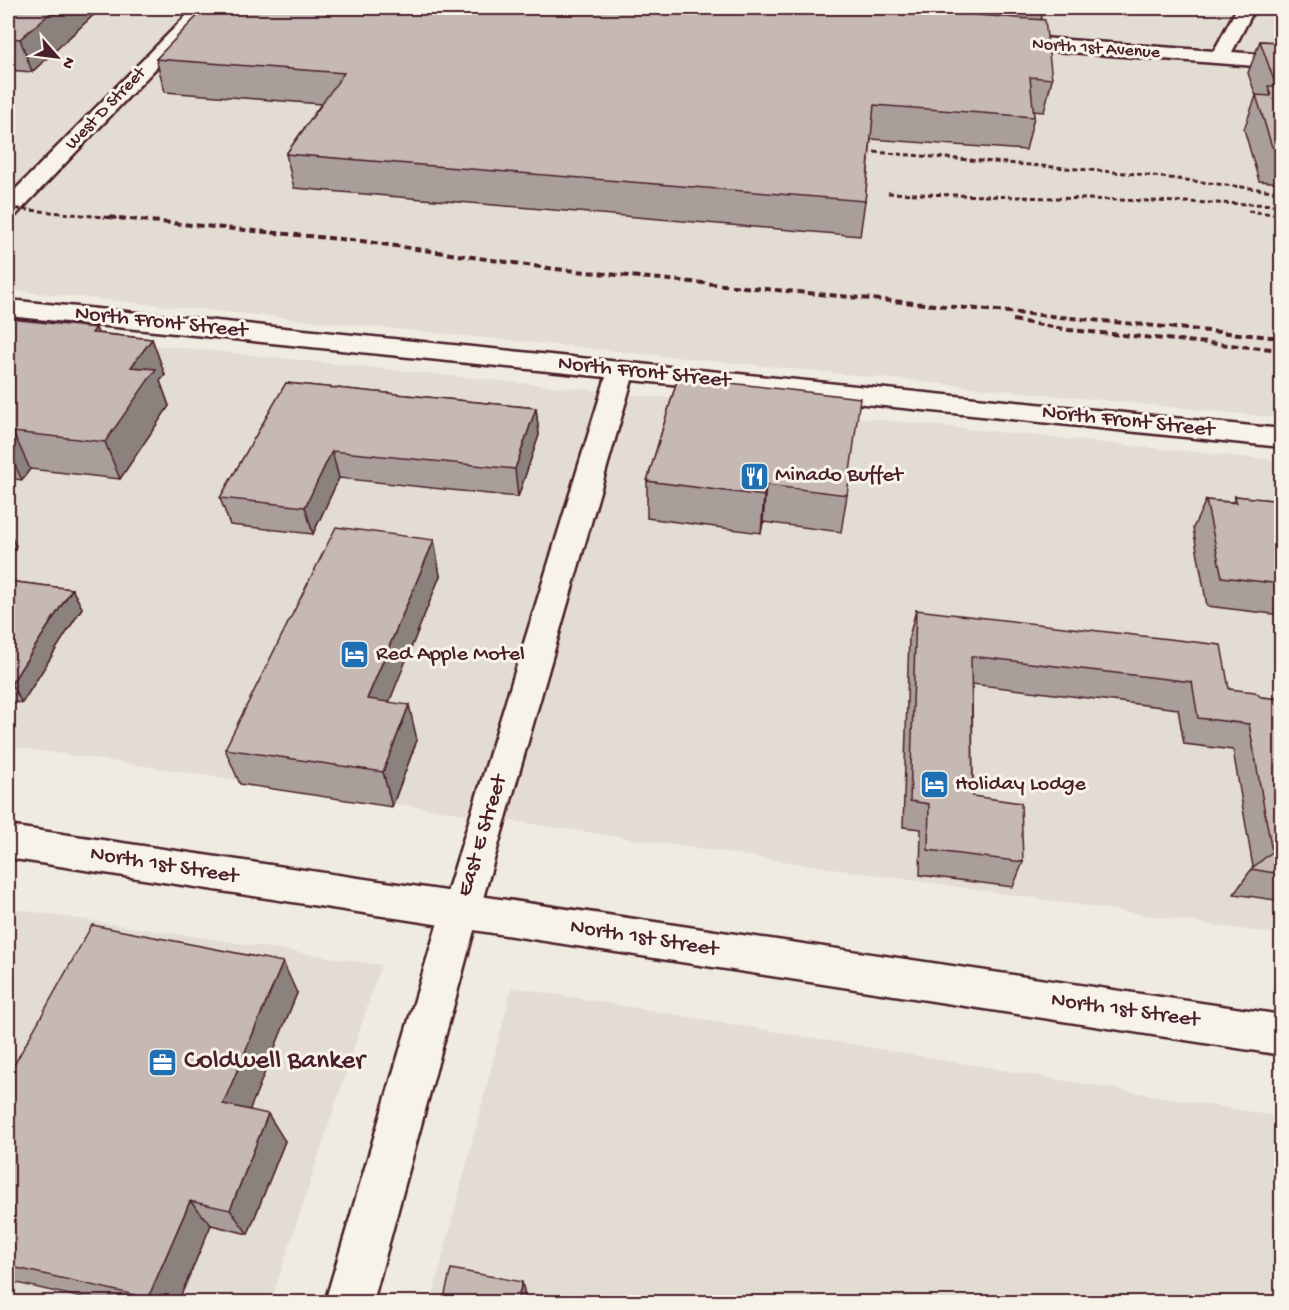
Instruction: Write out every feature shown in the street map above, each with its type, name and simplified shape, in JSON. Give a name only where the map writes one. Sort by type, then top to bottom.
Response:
[{"type":"street","name":"West D Street","points":[[8,210],[204,8]]},
{"type":"street","points":[[1220,58],[1246,8]]},
{"type":"street","name":"North 1st Avenue","points":[[984,40],[1281,62]]},
{"type":"street","name":"North Front Street","points":[[8,308],[1281,438]]},
{"type":"street","name":"East E Street","points":[[349,1302],[460,912],[621,371]]},
{"type":"street","name":"North 1st Street","points":[[8,842],[1281,1035]]},
{"type":"shaded area","points":[[8,8],[1281,8],[1281,418],[8,290]]},
{"type":"shaded area","points":[[8,330],[1281,461],[1281,935],[8,746]]},
{"type":"shaded area","name":"Coldwell Banker","points":[[8,908],[381,965],[271,1302],[8,1302]]},
{"type":"shaded area","points":[[512,987],[1281,1117],[1281,1302],[431,1302]]},
{"type":"building","points":[[8,8],[56,8],[20,39],[8,38]]},
{"type":"building","points":[[205,8],[877,8],[1045,20],[1052,79],[1030,77],[1034,117],[874,105],[865,201],[286,154],[344,73],[156,59]]},
{"type":"building","points":[[1260,41],[1281,42],[1281,148],[1272,147],[1256,95],[1271,96],[1268,86],[1276,86]]},
{"type":"building","points":[[10,319],[96,328],[92,333],[152,339],[131,367],[156,369],[105,442],[13,432],[8,439],[8,322]]},
{"type":"building","name":"Minado Buffet","points":[[678,377],[860,398],[847,495],[766,485],[764,496],[647,481]]},
{"type":"building","points":[[286,383],[536,408],[515,469],[332,451],[305,507],[220,498]]},
{"type":"building","points":[[1235,496],[1281,501],[1281,584],[1222,577],[1206,500],[1237,503]]},
{"type":"building","name":"Red Apple Motel","points":[[336,527],[434,540],[367,699],[409,705],[383,772],[225,749]]},
{"type":"building","points":[[8,581],[72,589],[11,684],[8,683]]},
{"type":"building","points":[[916,610],[1221,645],[1229,689],[1255,692],[1261,697],[1281,699],[1281,874],[1251,869],[1272,852],[1249,724],[1198,718],[1192,682],[971,656],[973,796],[1021,803],[1023,862],[928,850],[929,804],[910,801]]},
{"type":"building","name":"Coldwell Banker","points":[[92,925],[283,962],[223,1104],[268,1114],[230,1210],[190,1201],[148,1298],[8,1266],[8,1076]]},
{"type":"building","points":[[451,1269],[522,1282],[517,1302],[443,1302]]},
{"type":"railway","points":[[874,152],[1137,174],[1282,192]]},
{"type":"railway","points":[[888,193],[1282,205]]},
{"type":"railway","points":[[8,208],[124,219]]},
{"type":"railway","points":[[1248,211],[1282,215]]},
{"type":"railway","points":[[108,217],[361,241],[555,269],[1282,338]]},
{"type":"railway","points":[[1013,320],[1069,330],[1282,350]]},
{"type":"place","name":"Minado Buffet","points":[[754,476]]},
{"type":"place","name":"Red Apple Motel","points":[[355,655]]},
{"type":"place","name":"Holiday Lodge","points":[[934,785]]},
{"type":"place","name":"Coldwell Banker","points":[[163,1062]]}]
